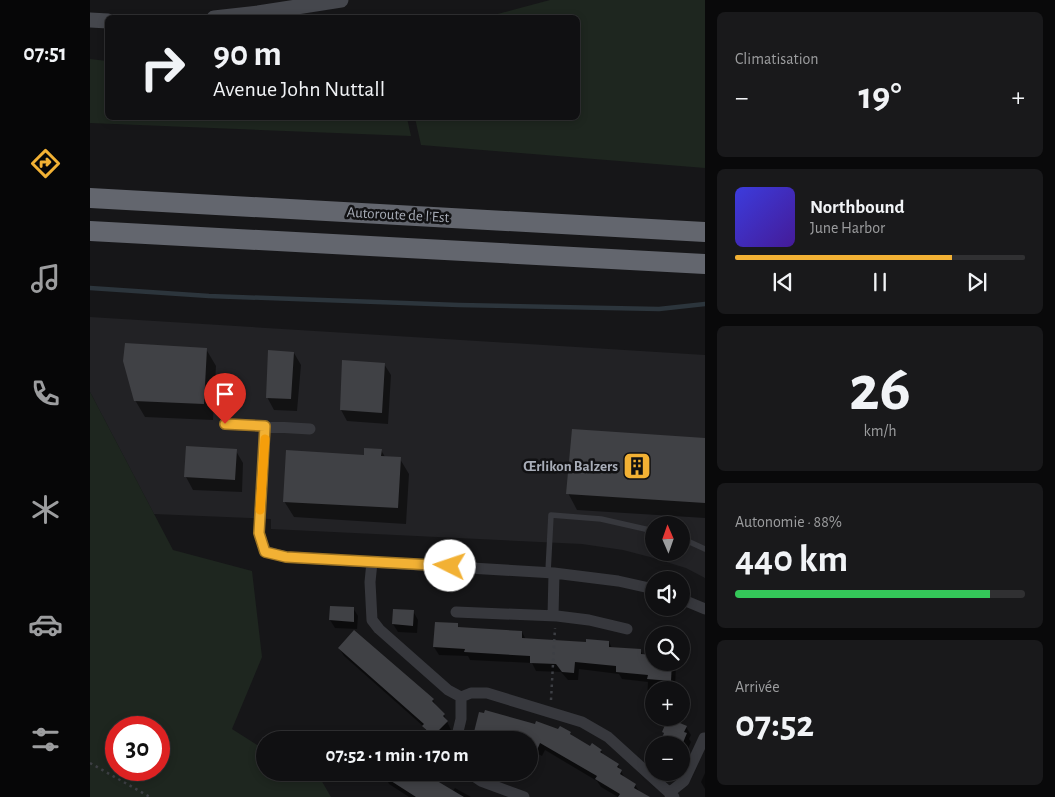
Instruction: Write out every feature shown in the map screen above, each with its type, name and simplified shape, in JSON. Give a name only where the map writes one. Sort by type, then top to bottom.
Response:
[{"type":"highway","name":"Autoroute de l’Est","points":[[90,198],[705,232]]},
{"type":"highway","points":[[90,231],[705,264]]},
{"type":"main road","points":[[240,15],[341,0]]},
{"type":"main road","points":[[90,20],[105,21]]},
{"type":"street","points":[[225,424],[310,429]]},
{"type":"street","points":[[265,426],[259,533],[265,552],[286,557],[551,572],[618,581],[645,588]]},
{"type":"street","points":[[372,562],[370,582],[372,620],[379,630],[448,690],[461,697],[487,693],[582,722],[608,737],[672,795],[684,781],[704,738]]},
{"type":"street","points":[[551,572],[555,616]]},
{"type":"street","points":[[690,603],[705,609]]},
{"type":"street","points":[[456,612],[555,616],[589,620],[627,629]]},
{"type":"street","points":[[458,731],[461,719],[461,697]]},
{"type":"street","points":[[484,781],[524,797]]},
{"type":"lane","points":[[551,572],[551,515],[601,519],[645,529]]},
{"type":"lane","points":[[690,542],[705,549]]},
{"type":"path","points":[[548,711],[555,616]]},
{"type":"path","points":[[90,763],[150,797]]},
{"type":"shaded area","points":[[550,0],[705,0],[705,168],[421,145],[415,120],[580,120],[580,15],[494,15]]},
{"type":"shaded area","points":[[90,59],[105,61],[105,120],[407,120],[411,136],[90,123]]},
{"type":"shaded area","points":[[90,317],[705,355],[705,578],[686,568],[663,561],[690,561],[690,516],[645,516],[645,556],[623,550],[582,544],[271,529],[271,519],[154,514],[90,392]]},
{"type":"shaded area","points":[[90,392],[173,550],[252,571],[262,657],[232,729],[256,744],[256,781],[322,781],[331,797],[90,797]]},
{"type":"building","points":[[125,343],[207,348],[204,404],[134,401],[123,361]]},
{"type":"building","points":[[268,350],[294,352],[291,399],[266,398]]},
{"type":"building","points":[[342,360],[385,363],[382,413],[340,410]]},
{"type":"building","name":"Œrlikon Balzers","points":[[572,429],[705,438],[705,503],[566,494]]},
{"type":"building","points":[[186,446],[237,449],[235,480],[184,477]]},
{"type":"building","points":[[364,448],[382,449],[381,456],[401,457],[398,508],[283,502],[286,450],[364,455]]},
{"type":"building","points":[[330,606],[354,607],[354,622],[329,620]]},
{"type":"building","points":[[393,609],[414,610],[413,626],[392,624]]},
{"type":"building","points":[[435,622],[458,623],[458,627],[522,631],[522,638],[586,642],[586,639],[609,641],[609,647],[641,649],[641,654],[645,654],[645,671],[672,671],[671,681],[647,679],[648,675],[616,672],[616,666],[575,662],[574,673],[562,672],[556,664],[530,663],[530,656],[464,652],[465,649],[433,647]]},
{"type":"building","points":[[354,630],[434,699],[432,701],[445,714],[443,716],[448,721],[438,731],[428,731],[422,726],[424,724],[338,648]]},
{"type":"building","points":[[485,710],[535,724],[536,721],[558,729],[560,726],[590,746],[592,743],[602,750],[600,752],[619,764],[617,767],[622,770],[620,774],[636,784],[634,788],[650,797],[618,797],[620,794],[595,779],[597,776],[540,743],[538,748],[538,731],[474,731],[479,712],[484,713]]},
{"type":"building","points":[[665,726],[687,726],[684,732],[687,733],[686,736],[663,736],[664,733],[662,732]]},
{"type":"building","points":[[391,781],[437,781],[464,797],[416,797]]},
{"type":"waterway","points":[[90,288],[209,296],[459,305],[659,309],[705,304]]},
{"type":"slow traffic","points":[[260,510],[265,439]]},
{"type":"place","name":"Œrlikon Balzers","points":[[637,466]]},
{"type":"route","points":[[225,424],[265,426],[259,533],[265,552],[286,557],[450,566]]}]
